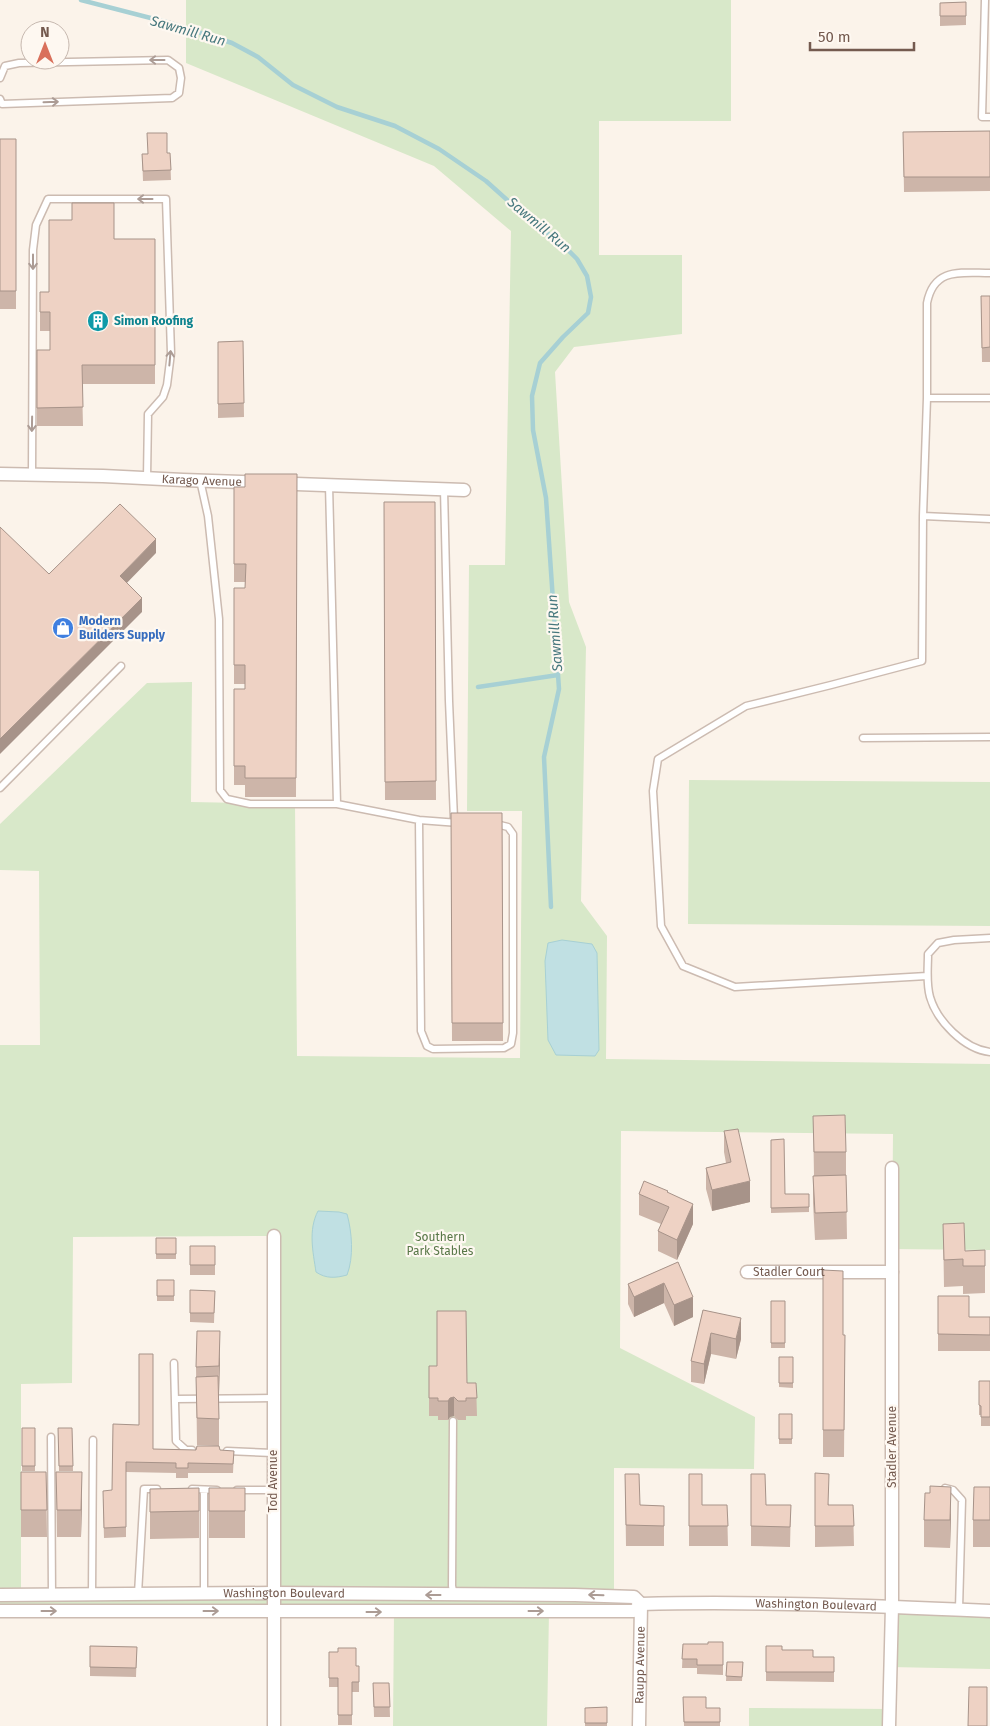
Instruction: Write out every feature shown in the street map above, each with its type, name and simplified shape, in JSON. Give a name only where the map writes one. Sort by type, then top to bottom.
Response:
[{"type":"street","name":"Karago Avenue","points":[[0,474],[103,476],[464,490]]},
{"type":"street","name":"Stadler Avenue","points":[[889,1726],[892,1606],[892,1168]]},
{"type":"street","name":"Tod Avenue","points":[[274,1236],[274,1726]]},
{"type":"street","name":"Stadler Court","points":[[747,1272],[892,1272]]},
{"type":"street","name":"Washington Boulevard","points":[[0,1595],[576,1595],[634,1597],[641,1604]]},
{"type":"street","points":[[113,1595],[113,1612]]},
{"type":"street","points":[[454,1595],[455,1612]]},
{"type":"street","name":"Washington Boulevard","points":[[0,1611],[634,1611],[641,1604],[811,1603],[990,1611]]},
{"type":"street","name":"Raupp Avenue","points":[[639,1726],[641,1604]]},
{"type":"lane","points":[[985,0],[982,117],[990,117]]},
{"type":"lane","points":[[0,78],[5,66],[19,63],[168,60],[179,68],[181,78],[179,93],[172,98],[2,104],[0,99]]},
{"type":"lane","points":[[32,475],[33,250],[36,225],[48,199],[166,199],[170,353],[167,385],[163,397],[148,414],[147,478]]},
{"type":"lane","points":[[927,976],[735,987],[683,966],[661,926],[653,791],[658,759],[746,706],[922,661],[923,516],[928,303],[930,291],[939,279],[953,273],[990,272]]},
{"type":"lane","points":[[927,398],[990,398]]},
{"type":"lane","points":[[200,480],[208,516],[219,619],[220,790],[227,799],[250,804],[337,804],[419,820],[464,823]]},
{"type":"lane","points":[[329,484],[337,804]]},
{"type":"lane","points":[[444,489],[448,701],[455,823]]},
{"type":"lane","points":[[923,516],[990,519]]},
{"type":"lane","points":[[0,788],[122,666]]},
{"type":"lane","points":[[863,738],[990,737]]},
{"type":"lane","points":[[419,820],[421,1031],[426,1046],[434,1049],[504,1048],[511,1044],[513,1033],[513,834],[508,827],[501,824],[492,824]]},
{"type":"lane","points":[[990,938],[954,940],[938,944],[928,954],[927,976],[930,997],[939,1015],[960,1038],[973,1047],[990,1052]]},
{"type":"lane","points":[[174,1363],[176,1441],[186,1450],[195,1450]]},
{"type":"lane","points":[[175,1399],[273,1398]]},
{"type":"lane","points":[[453,1421],[452,1586],[454,1595]]},
{"type":"lane","points":[[51,1437],[52,1595]]},
{"type":"lane","points":[[92,1595],[93,1440]]},
{"type":"lane","points":[[215,1451],[273,1453]]},
{"type":"lane","points":[[943,1487],[953,1490],[962,1500],[959,1609]]},
{"type":"lane","points":[[138,1594],[144,1489],[164,1489]]},
{"type":"lane","points":[[184,1489],[224,1490]]},
{"type":"lane","points":[[204,1490],[204,1594]]},
{"type":"lane","points":[[233,1490],[273,1490]]},
{"type":"green space","name":"Southern Park Stables","points":[[186,0],[731,0],[731,121],[599,121],[599,255],[682,255],[682,334],[574,347],[555,372],[569,602],[586,647],[581,901],[607,936],[606,1059],[990,1064],[990,1250],[892,1249],[893,1134],[621,1131],[620,1348],[755,1417],[754,1469],[614,1468],[614,1596],[634,1597],[634,1611],[549,1611],[547,1726],[393,1726],[394,1612],[0,1611],[0,1595],[273,1593],[269,1236],[73,1237],[72,1383],[21,1384],[21,1588],[0,1588],[0,1045],[40,1045],[39,871],[0,870],[0,824],[147,683],[192,682],[191,802],[295,804],[297,1056],[520,1058],[522,811],[467,811],[469,565],[505,565],[511,231],[434,166],[186,63]]},
{"type":"green space","points":[[689,780],[990,782],[990,926],[688,924]]},
{"type":"green space","points":[[892,1606],[990,1611],[990,1669],[890,1667]]},
{"type":"green space","points":[[749,1708],[889,1709],[889,1726],[749,1726]]},
{"type":"water","points":[[562,940],[592,944],[597,953],[599,1050],[595,1056],[556,1055],[548,1040],[545,961],[548,943]]},
{"type":"water","points":[[318,1211],[347,1214],[352,1244],[351,1260],[347,1275],[331,1277],[316,1272],[312,1233]]},
{"type":"building","points":[[966,2],[966,16],[940,16],[940,3]]},
{"type":"building","points":[[990,131],[990,177],[904,177],[903,132]]},
{"type":"building","points":[[147,133],[167,133],[167,153],[170,153],[171,170],[143,171],[142,154],[148,154]]},
{"type":"building","points":[[0,139],[16,139],[16,291],[0,291]]},
{"type":"building","name":"Simon Roofing","points":[[72,203],[114,203],[114,239],[155,239],[155,365],[82,365],[83,407],[37,408],[37,350],[50,350],[50,312],[40,312],[40,292],[49,292],[49,220],[72,220]]},
{"type":"building","points":[[981,296],[990,296],[990,347],[982,348]]},
{"type":"building","points":[[243,341],[244,403],[218,404],[218,342]]},
{"type":"building","points":[[245,474],[297,474],[296,778],[245,778],[245,766],[234,766],[234,689],[245,689],[245,665],[234,665],[234,588],[245,588],[246,564],[234,564],[234,487],[245,487]]},
{"type":"building","points":[[384,502],[435,502],[436,781],[385,782]]},
{"type":"building","name":"Modern Builders Supply","points":[[120,504],[156,539],[120,576],[142,598],[0,739],[0,527],[49,574]]},
{"type":"building","points":[[451,813],[502,813],[503,1023],[452,1023]]},
{"type":"building","points":[[845,1115],[846,1152],[814,1152],[813,1116]]},
{"type":"building","points":[[738,1129],[750,1181],[712,1190],[706,1168],[731,1162],[724,1131]]},
{"type":"building","points":[[784,1139],[785,1194],[809,1194],[809,1207],[771,1208],[771,1140]]},
{"type":"building","points":[[846,1175],[847,1212],[815,1213],[813,1176]]},
{"type":"building","points":[[644,1181],[693,1204],[677,1240],[658,1231],[669,1207],[639,1194]]},
{"type":"building","points":[[964,1223],[965,1251],[985,1250],[985,1266],[963,1266],[963,1259],[944,1260],[943,1224]]},
{"type":"building","points":[[156,1238],[176,1238],[176,1254],[156,1254]]},
{"type":"building","points":[[190,1246],[215,1246],[215,1265],[190,1265]]},
{"type":"building","points":[[678,1262],[693,1297],[674,1305],[664,1283],[634,1297],[628,1284]]},
{"type":"building","points":[[823,1270],[843,1271],[843,1335],[845,1335],[844,1430],[823,1430]]},
{"type":"building","points":[[157,1280],[174,1280],[174,1296],[157,1296]]},
{"type":"building","points":[[190,1290],[215,1291],[214,1313],[190,1313]]},
{"type":"building","points":[[938,1296],[969,1296],[969,1317],[990,1317],[990,1335],[938,1334]]},
{"type":"building","points":[[771,1301],[785,1301],[785,1343],[771,1343]]},
{"type":"building","points":[[703,1310],[741,1318],[736,1339],[711,1333],[704,1364],[691,1361]]},
{"type":"building","points":[[437,1311],[466,1311],[467,1383],[476,1383],[477,1398],[466,1398],[466,1401],[458,1401],[454,1397],[448,1401],[438,1401],[438,1398],[429,1398],[429,1366],[437,1366]]},
{"type":"building","points":[[197,1331],[220,1331],[219,1366],[196,1367]]},
{"type":"building","points":[[139,1354],[153,1354],[153,1449],[196,1450],[197,1446],[219,1446],[220,1450],[234,1451],[233,1464],[188,1463],[188,1468],[176,1468],[176,1463],[126,1462],[126,1527],[104,1528],[103,1491],[112,1490],[113,1424],[139,1425]]},
{"type":"building","points":[[779,1357],[793,1357],[793,1383],[779,1383]]},
{"type":"building","points":[[218,1376],[219,1419],[197,1418],[196,1377]]},
{"type":"building","points":[[979,1381],[990,1381],[990,1417],[981,1417]]},
{"type":"building","points":[[779,1414],[792,1414],[792,1439],[779,1439]]},
{"type":"building","points":[[22,1428],[35,1428],[35,1466],[22,1466]]},
{"type":"building","points":[[58,1428],[72,1428],[73,1466],[59,1466]]},
{"type":"building","points":[[21,1472],[46,1472],[47,1510],[21,1510]]},
{"type":"building","points":[[56,1472],[82,1472],[81,1510],[57,1510]]},
{"type":"building","points":[[815,1473],[829,1474],[828,1505],[853,1505],[854,1526],[815,1526]]},
{"type":"building","points":[[625,1474],[639,1474],[640,1505],[664,1506],[664,1526],[626,1525]]},
{"type":"building","points":[[689,1474],[702,1474],[702,1505],[727,1505],[728,1526],[689,1526]]},
{"type":"building","points":[[751,1474],[765,1474],[766,1505],[791,1505],[790,1527],[751,1526]]},
{"type":"building","points":[[930,1486],[951,1487],[950,1520],[924,1520],[925,1493],[930,1493]]},
{"type":"building","points":[[974,1487],[990,1487],[990,1520],[973,1520]]},
{"type":"building","points":[[199,1488],[199,1511],[150,1512],[150,1489]]},
{"type":"building","points":[[209,1488],[245,1488],[245,1511],[209,1511]]},
{"type":"building","points":[[708,1642],[723,1642],[723,1665],[697,1665],[697,1659],[682,1659],[683,1644],[708,1644]]},
{"type":"building","points":[[90,1646],[137,1647],[136,1668],[90,1667]]},
{"type":"building","points":[[766,1646],[782,1646],[782,1650],[813,1650],[813,1657],[834,1657],[834,1672],[766,1672]]},
{"type":"building","points":[[338,1648],[356,1648],[356,1666],[359,1666],[359,1682],[352,1682],[352,1715],[338,1715],[338,1678],[329,1678],[329,1652],[338,1652]]},
{"type":"building","points":[[727,1662],[743,1662],[742,1677],[726,1676]]},
{"type":"building","points":[[373,1683],[389,1683],[390,1707],[374,1707]]},
{"type":"building","points":[[969,1687],[987,1687],[987,1726],[968,1726]]},
{"type":"building","points":[[683,1697],[706,1697],[706,1708],[720,1708],[720,1722],[684,1722]]},
{"type":"building","points":[[607,1707],[607,1723],[585,1723],[585,1708]]},
{"type":"waterway","name":"Sawmill Run","points":[[81,0],[170,23],[232,43],[258,57],[293,85],[337,107],[395,126],[439,149],[486,181],[525,216],[563,245],[577,259],[587,276],[591,297],[588,313],[540,363],[532,396],[533,430],[546,498],[559,689],[544,757],[551,907]]},
{"type":"waterway","points":[[478,687],[558,675]]},
{"type":"place","name":"Simon Roofing","points":[[98,321]]},
{"type":"place","name":"Modern Builders Supply","points":[[63,628]]}]
